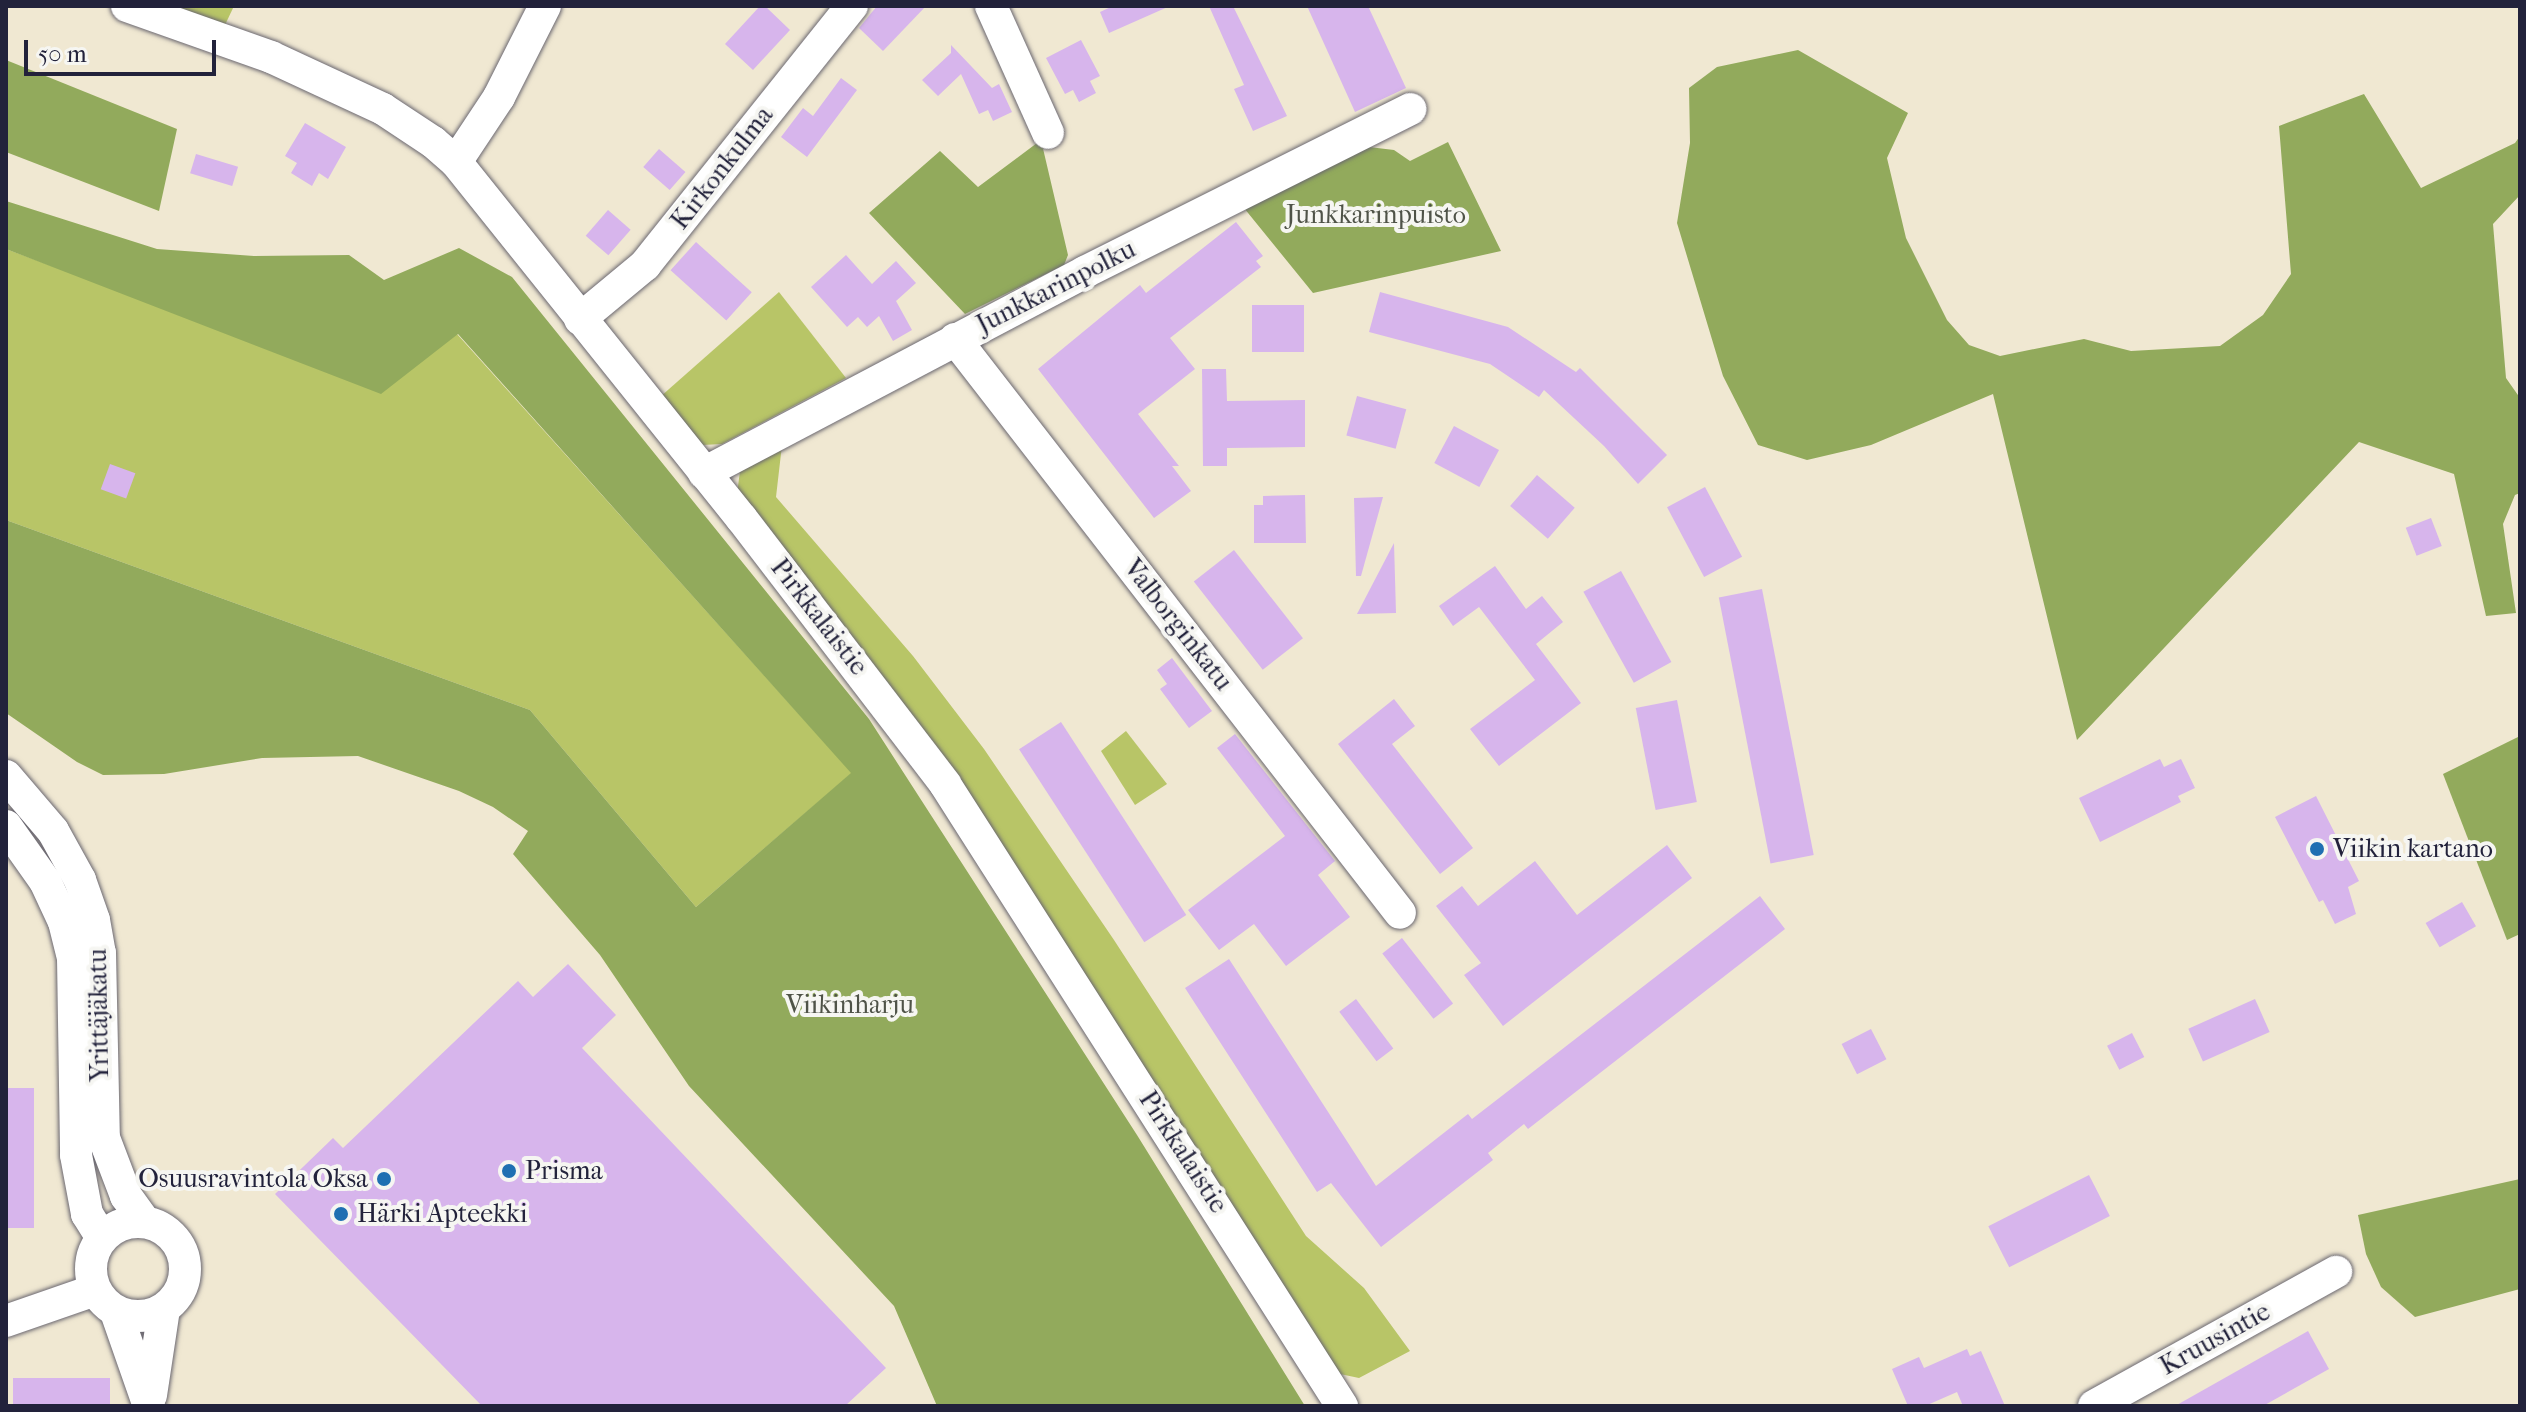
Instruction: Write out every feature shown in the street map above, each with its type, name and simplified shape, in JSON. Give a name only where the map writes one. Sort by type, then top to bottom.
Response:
[{"type":"street","name":"Pirkkalaistie","points":[[127,6],[271,57],[383,109],[433,142],[456,162],[856,664],[945,784],[1342,1406]]},
{"type":"street","points":[[456,162],[499,97],[545,6]]},
{"type":"street","name":"Kirkonkulma","points":[[580,319],[645,265],[852,6]]},
{"type":"street","points":[[991,6],[1048,133]]},
{"type":"street","name":"Junkkarinpolku","points":[[704,473],[955,339],[1411,109]]},
{"type":"street","name":"Valborginkatu","points":[[955,339],[1400,913]]},
{"type":"street","name":"Yrittäjäkatu","points":[[6,776],[53,831],[80,880],[94,920],[100,953],[104,1138],[126,1196],[145,1222]]},
{"type":"street","name":"Yrittäjäkatu","points":[[6,826],[45,881],[64,922],[73,958],[76,1155],[87,1214],[102,1238]]},
{"type":"street","points":[[6,1321],[106,1301],[132,1317],[164,1309],[173,1302],[184,1282],[183,1255],[168,1233],[145,1222],[129,1223],[102,1238],[91,1263],[106,1301],[149,1406]]},
{"type":"street","name":"Kruusintie","points":[[2094,1406],[2336,1272]]},
{"type":"street","points":[[149,1406],[164,1309]]},
{"type":"green space","points":[[170,6],[234,6],[225,25]]},
{"type":"green space","points":[[1798,50],[1908,113],[1887,158],[1906,238],[1947,320],[1969,345],[2000,356],[2084,339],[2131,351],[2220,346],[2263,315],[2291,274],[2279,126],[2364,94],[2421,188],[2515,143],[2520,136],[2520,195],[2493,224],[2506,378],[2520,398],[2520,493],[2515,495],[2503,524],[2516,613],[2486,616],[2454,474],[2359,442],[2077,740],[1993,394],[1871,445],[1807,460],[1758,445],[1723,376],[1677,223],[1690,143],[1689,88],[1717,67]]},
{"type":"green space","points":[[6,60],[177,129],[159,211],[6,152]]},
{"type":"green space","points":[[1041,140],[1068,255],[1064,265],[965,314],[869,213],[940,151],[978,187]]},
{"type":"green space","name":"Junkkarinpuisto","points":[[1448,142],[1501,251],[1313,293],[1244,208],[1369,147],[1394,150],[1410,161]]},
{"type":"green space","name":"Viikinharju","points":[[6,201],[157,249],[254,256],[349,255],[384,280],[459,248],[512,277],[869,719],[1137,1135],[1305,1406],[937,1406],[894,1306],[689,1086],[600,955],[513,854],[528,831],[493,807],[459,791],[358,756],[262,758],[164,774],[103,775],[77,762],[6,713],[6,520],[530,710],[696,907],[851,773],[458,334],[381,394],[6,249]]},
{"type":"green space","points":[[6,249],[165,308],[457,334],[852,773],[696,907],[530,710],[6,520]]},
{"type":"green space","points":[[779,292],[846,378],[722,444],[702,445],[660,397]]},
{"type":"green space","points":[[782,445],[776,497],[913,656],[984,749],[1114,940],[1306,1236],[1364,1288],[1410,1351],[1359,1378],[1340,1374],[737,494],[740,471]]},
{"type":"green space","points":[[1126,731],[1167,784],[1135,805],[1101,751]]},
{"type":"green space","points":[[2520,736],[2520,934],[2507,940],[2443,774]]},
{"type":"green space","points":[[2520,1179],[2520,1289],[2415,1317],[2381,1287],[2366,1254],[2358,1215]]},
{"type":"building","points":[[760,6],[765,6],[790,30],[753,70],[725,44]]},
{"type":"building","points":[[877,6],[926,6],[883,51],[859,28]]},
{"type":"building","points":[[1113,6],[1170,6],[1109,33],[1100,12]]},
{"type":"building","points":[[1209,6],[1233,6],[1287,116],[1253,131],[1234,89],[1244,85]]},
{"type":"building","points":[[1307,6],[1368,6],[1406,88],[1355,112]]},
{"type":"building","points":[[1081,40],[1100,76],[1090,81],[1096,93],[1079,102],[1073,90],[1065,94],[1046,58]]},
{"type":"building","points":[[951,45],[992,88],[999,84],[1012,112],[993,121],[988,110],[979,114],[961,74],[938,96],[922,80],[951,53]]},
{"type":"building","points":[[841,78],[857,90],[807,157],[781,137],[803,108],[813,116]]},
{"type":"building","points":[[305,123],[346,147],[328,179],[319,173],[312,186],[291,173],[297,163],[285,156]]},
{"type":"building","points":[[659,149],[685,172],[670,190],[643,167]]},
{"type":"building","points":[[196,154],[238,167],[232,186],[190,173]]},
{"type":"building","points":[[608,210],[631,230],[608,255],[586,236]]},
{"type":"building","points":[[1236,222],[1263,256],[1256,261],[1261,267],[1170,338],[1195,369],[1138,414],[1179,466],[1172,466],[1191,491],[1154,518],[1038,369],[1140,285],[1146,293]]},
{"type":"building","points":[[696,242],[752,292],[726,320],[671,270]]},
{"type":"building","points":[[846,255],[872,284],[896,261],[916,283],[896,301],[912,330],[893,341],[879,316],[867,327],[858,317],[847,327],[811,287]]},
{"type":"building","points":[[1380,292],[1508,327],[1576,372],[1580,368],[1667,455],[1638,484],[1604,446],[1544,390],[1539,397],[1490,364],[1369,332]]},
{"type":"building","points":[[1252,305],[1304,305],[1304,352],[1252,352]]},
{"type":"building","points":[[1202,369],[1226,369],[1227,401],[1305,400],[1305,447],[1227,448],[1227,466],[1203,466]]},
{"type":"building","points":[[1357,396],[1406,409],[1396,449],[1346,436]]},
{"type":"building","points":[[1454,426],[1499,450],[1479,487],[1434,463]]},
{"type":"building","points":[[110,464],[135,473],[126,499],[101,489]]},
{"type":"building","points":[[1537,475],[1575,508],[1548,539],[1510,506]]},
{"type":"building","points":[[1705,487],[1742,557],[1704,577],[1667,507]]},
{"type":"building","points":[[1305,495],[1306,543],[1254,543],[1254,505],[1263,505],[1263,496]]},
{"type":"building","points":[[1383,497],[1361,576],[1356,576],[1354,498]]},
{"type":"building","points":[[2431,518],[2442,546],[2417,556],[2406,528]]},
{"type":"building","points":[[1394,543],[1396,613],[1357,614]]},
{"type":"building","points":[[1234,550],[1303,638],[1263,670],[1194,581]]},
{"type":"building","points":[[1495,566],[1526,609],[1542,596],[1563,622],[1536,644],[1581,703],[1499,766],[1470,729],[1535,680],[1479,607],[1453,626],[1439,606]]},
{"type":"building","points":[[1621,571],[1671,662],[1634,683],[1583,592]]},
{"type":"building","points":[[1762,589],[1814,855],[1771,863],[1719,597]]},
{"type":"building","points":[[1172,658],[1212,711],[1189,728],[1160,689],[1167,684],[1157,670]]},
{"type":"building","points":[[1394,699],[1415,726],[1392,744],[1473,848],[1440,874],[1338,744]]},
{"type":"building","points":[[1677,700],[1697,802],[1656,810],[1636,708]]},
{"type":"building","points":[[1061,722],[1186,915],[1144,942],[1019,749]]},
{"type":"building","points":[[1235,734],[1335,861],[1318,875],[1350,917],[1286,966],[1254,924],[1219,950],[1188,910],[1285,836],[1217,748]]},
{"type":"building","points":[[2160,759],[2164,767],[2181,759],[2195,788],[2178,796],[2181,802],[2100,842],[2079,798]]},
{"type":"building","name":"Viikin kartano","points":[[2316,796],[2359,881],[2348,887],[2356,914],[2335,924],[2323,900],[2319,902],[2275,817]]},
{"type":"building","points":[[1667,845],[1692,878],[1503,1026],[1464,975],[1481,963],[1436,906],[1462,886],[1478,906],[1535,861],[1577,915]]},
{"type":"building","points":[[1760,896],[1785,929],[1528,1129],[1524,1124],[1488,1153],[1493,1160],[1381,1247],[1331,1183],[1317,1192],[1185,988],[1229,959],[1376,1186],[1468,1114],[1472,1119]]},
{"type":"building","points":[[2462,902],[2476,926],[2440,947],[2426,923]]},
{"type":"building","points":[[1402,938],[1453,1003],[1433,1019],[1382,953]]},
{"type":"building","name":"Prisma","points":[[568,964],[616,1015],[582,1048],[886,1368],[845,1406],[482,1406],[275,1194],[333,1138],[343,1148],[518,981],[533,997]]},
{"type":"building","points":[[1356,999],[1393,1049],[1377,1061],[1339,1012]]},
{"type":"building","points":[[2255,999],[2270,1032],[2203,1062],[2188,1029]]},
{"type":"building","points":[[1871,1029],[1886,1059],[1857,1074],[1842,1044]]},
{"type":"building","points":[[2132,1033],[2144,1057],[2119,1070],[2107,1046]]},
{"type":"building","points":[[6,1088],[34,1088],[34,1228],[6,1228]]},
{"type":"building","points":[[2089,1175],[2110,1216],[2009,1267],[1988,1226]]},
{"type":"building","points":[[2308,1331],[2329,1369],[2263,1406],[2175,1406]]},
{"type":"building","points":[[1967,1349],[1970,1356],[1981,1351],[2005,1406],[1963,1406],[1957,1392],[1925,1406],[1908,1406],[1892,1369],[1919,1357],[1924,1368]]},
{"type":"building","points":[[13,1378],[110,1378],[110,1406],[13,1406]]},
{"type":"place","name":"Viikin kartano","points":[[2317,849]]},
{"type":"place","name":"Prisma","points":[[509,1171]]},
{"type":"place","name":"Osuusravintola Oksa","points":[[384,1179]]},
{"type":"place","name":"Härki Apteekki","points":[[341,1214]]}]
